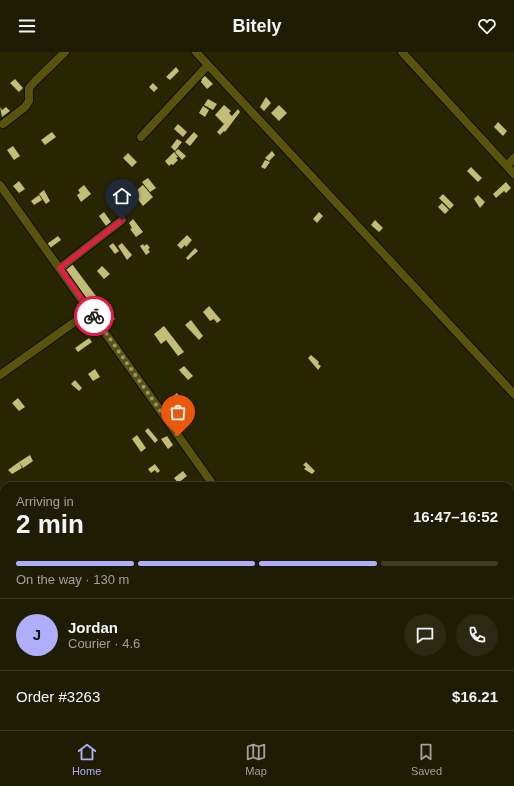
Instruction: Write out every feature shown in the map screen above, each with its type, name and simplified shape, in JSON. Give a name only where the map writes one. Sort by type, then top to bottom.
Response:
[{"type":"street","points":[[1,124],[25,107],[29,101],[29,88],[34,81],[65,52]]},
{"type":"street","points":[[196,52],[514,394]]},
{"type":"street","points":[[402,52],[514,174]]},
{"type":"street","points":[[141,137],[208,65]]},
{"type":"street","points":[[507,166],[514,158]]},
{"type":"street","points":[[0,185],[211,482]]},
{"type":"street","points":[[60,268],[122,220]]},
{"type":"street","points":[[0,375],[90,311]]},
{"type":"building","points":[[176,67],[179,71],[170,80],[166,77]]},
{"type":"building","points":[[204,75],[213,84],[207,89],[200,79]]},
{"type":"building","points":[[15,79],[23,88],[19,92],[10,83]]},
{"type":"building","points":[[153,83],[158,88],[154,92],[149,87]]},
{"type":"building","points":[[266,97],[271,103],[264,111],[260,107]]},
{"type":"building","points":[[208,99],[217,104],[213,110],[204,105]]},
{"type":"building","points":[[224,105],[231,111],[229,113],[232,116],[238,109],[240,112],[225,132],[224,131],[220,135],[217,132],[224,124],[215,115]]},
{"type":"building","points":[[279,105],[287,113],[279,121],[271,113]]},
{"type":"building","points":[[203,106],[209,110],[205,117],[199,113]]},
{"type":"building","points":[[0,107],[2,110],[6,107],[10,111],[2,117]]},
{"type":"building","points":[[498,122],[507,131],[503,136],[494,127]]},
{"type":"building","points":[[178,124],[187,132],[183,137],[174,129]]},
{"type":"building","points":[[52,132],[56,137],[45,145],[41,140]]},
{"type":"building","points":[[194,132],[198,136],[190,146],[185,142]]},
{"type":"building","points":[[177,139],[182,142],[175,151],[171,147]]},
{"type":"building","points":[[13,146],[20,156],[14,160],[7,150]]},
{"type":"building","points":[[178,149],[186,156],[182,160],[175,152]]},
{"type":"building","points":[[272,151],[275,155],[269,161],[265,158]]},
{"type":"building","points":[[174,152],[178,157],[176,158],[178,160],[173,165],[171,164],[169,166],[165,161]]},
{"type":"building","points":[[128,153],[137,162],[132,167],[123,158]]},
{"type":"building","points":[[265,160],[270,162],[265,169],[261,167]]},
{"type":"building","points":[[471,167],[482,178],[478,182],[467,171]]},
{"type":"building","points":[[148,178],[156,188],[150,192],[142,182]]},
{"type":"building","points":[[19,181],[25,189],[19,193],[13,186]]},
{"type":"building","points":[[506,182],[511,188],[506,193],[504,191],[496,198],[493,194]]},
{"type":"building","points":[[84,185],[91,194],[81,202],[77,195],[80,193],[78,190]]},
{"type":"building","points":[[143,185],[153,197],[143,206],[133,193]]},
{"type":"building","points":[[44,190],[50,201],[46,204],[39,194]]},
{"type":"building","points":[[443,194],[454,205],[450,209],[439,198]]},
{"type":"building","points":[[39,195],[42,200],[34,205],[31,201]]},
{"type":"building","points":[[478,195],[485,202],[480,208],[474,199]]},
{"type":"building","points":[[442,203],[449,210],[445,214],[438,207]]},
{"type":"building","points":[[104,212],[111,222],[106,226],[99,216]]},
{"type":"building","points":[[319,212],[323,216],[317,223],[313,219]]},
{"type":"building","points":[[133,219],[143,232],[136,237],[130,229],[132,228],[129,223]]},
{"type":"building","points":[[375,220],[383,228],[379,232],[371,225]]},
{"type":"building","points":[[187,235],[192,240],[186,247],[185,245],[181,249],[177,245]]},
{"type":"building","points":[[58,236],[61,240],[50,248],[47,244]]},
{"type":"building","points":[[113,243],[119,251],[115,254],[109,246]]},
{"type":"building","points":[[122,243],[132,255],[127,260],[118,246]]},
{"type":"building","points":[[143,244],[144,246],[147,244],[150,248],[148,249],[150,252],[146,255],[140,246]]},
{"type":"building","points":[[195,248],[198,251],[188,260],[186,258]]},
{"type":"building","points":[[72,264],[96,296],[86,303],[63,270]]},
{"type":"building","points":[[102,266],[110,274],[104,279],[97,271]]},
{"type":"building","points":[[209,306],[221,320],[217,323],[214,319],[210,321],[203,312]]},
{"type":"building","points":[[110,313],[115,319],[106,325],[103,318]]},
{"type":"building","points":[[191,320],[203,336],[199,340],[185,325]]},
{"type":"building","points":[[164,326],[184,352],[178,356],[166,340],[161,344],[154,334]]},
{"type":"building","points":[[89,338],[92,342],[78,352],[75,348]]},
{"type":"building","points":[[311,355],[319,362],[318,364],[321,366],[318,370],[308,358]]},
{"type":"building","points":[[184,366],[193,376],[188,380],[179,370]]},
{"type":"building","points":[[95,369],[100,377],[93,381],[88,374]]},
{"type":"building","points":[[75,380],[82,388],[79,391],[71,384]]},
{"type":"building","points":[[177,393],[181,398],[172,405],[168,400]]},
{"type":"building","points":[[18,398],[25,407],[19,411],[12,403]]},
{"type":"building","points":[[183,417],[188,424],[181,430],[176,423]]},
{"type":"building","points":[[148,428],[158,440],[155,443],[145,431]]},
{"type":"building","points":[[137,435],[146,448],[141,452],[132,439]]},
{"type":"building","points":[[167,436],[173,445],[168,449],[161,439]]},
{"type":"building","points":[[30,455],[33,461],[23,468],[19,462]]},
{"type":"building","points":[[19,462],[22,468],[12,474],[8,470]]},
{"type":"building","points":[[306,462],[315,471],[312,474],[304,469],[306,467],[303,465]]},
{"type":"building","points":[[155,464],[160,471],[157,473],[155,470],[151,473],[148,469]]},
{"type":"building","points":[[183,471],[187,476],[179,482],[177,482],[174,478]]},
{"type":"way so far","points":[[94,316],[178,436]]},
{"type":"route","points":[[94,316],[60,268],[122,220]]}]
